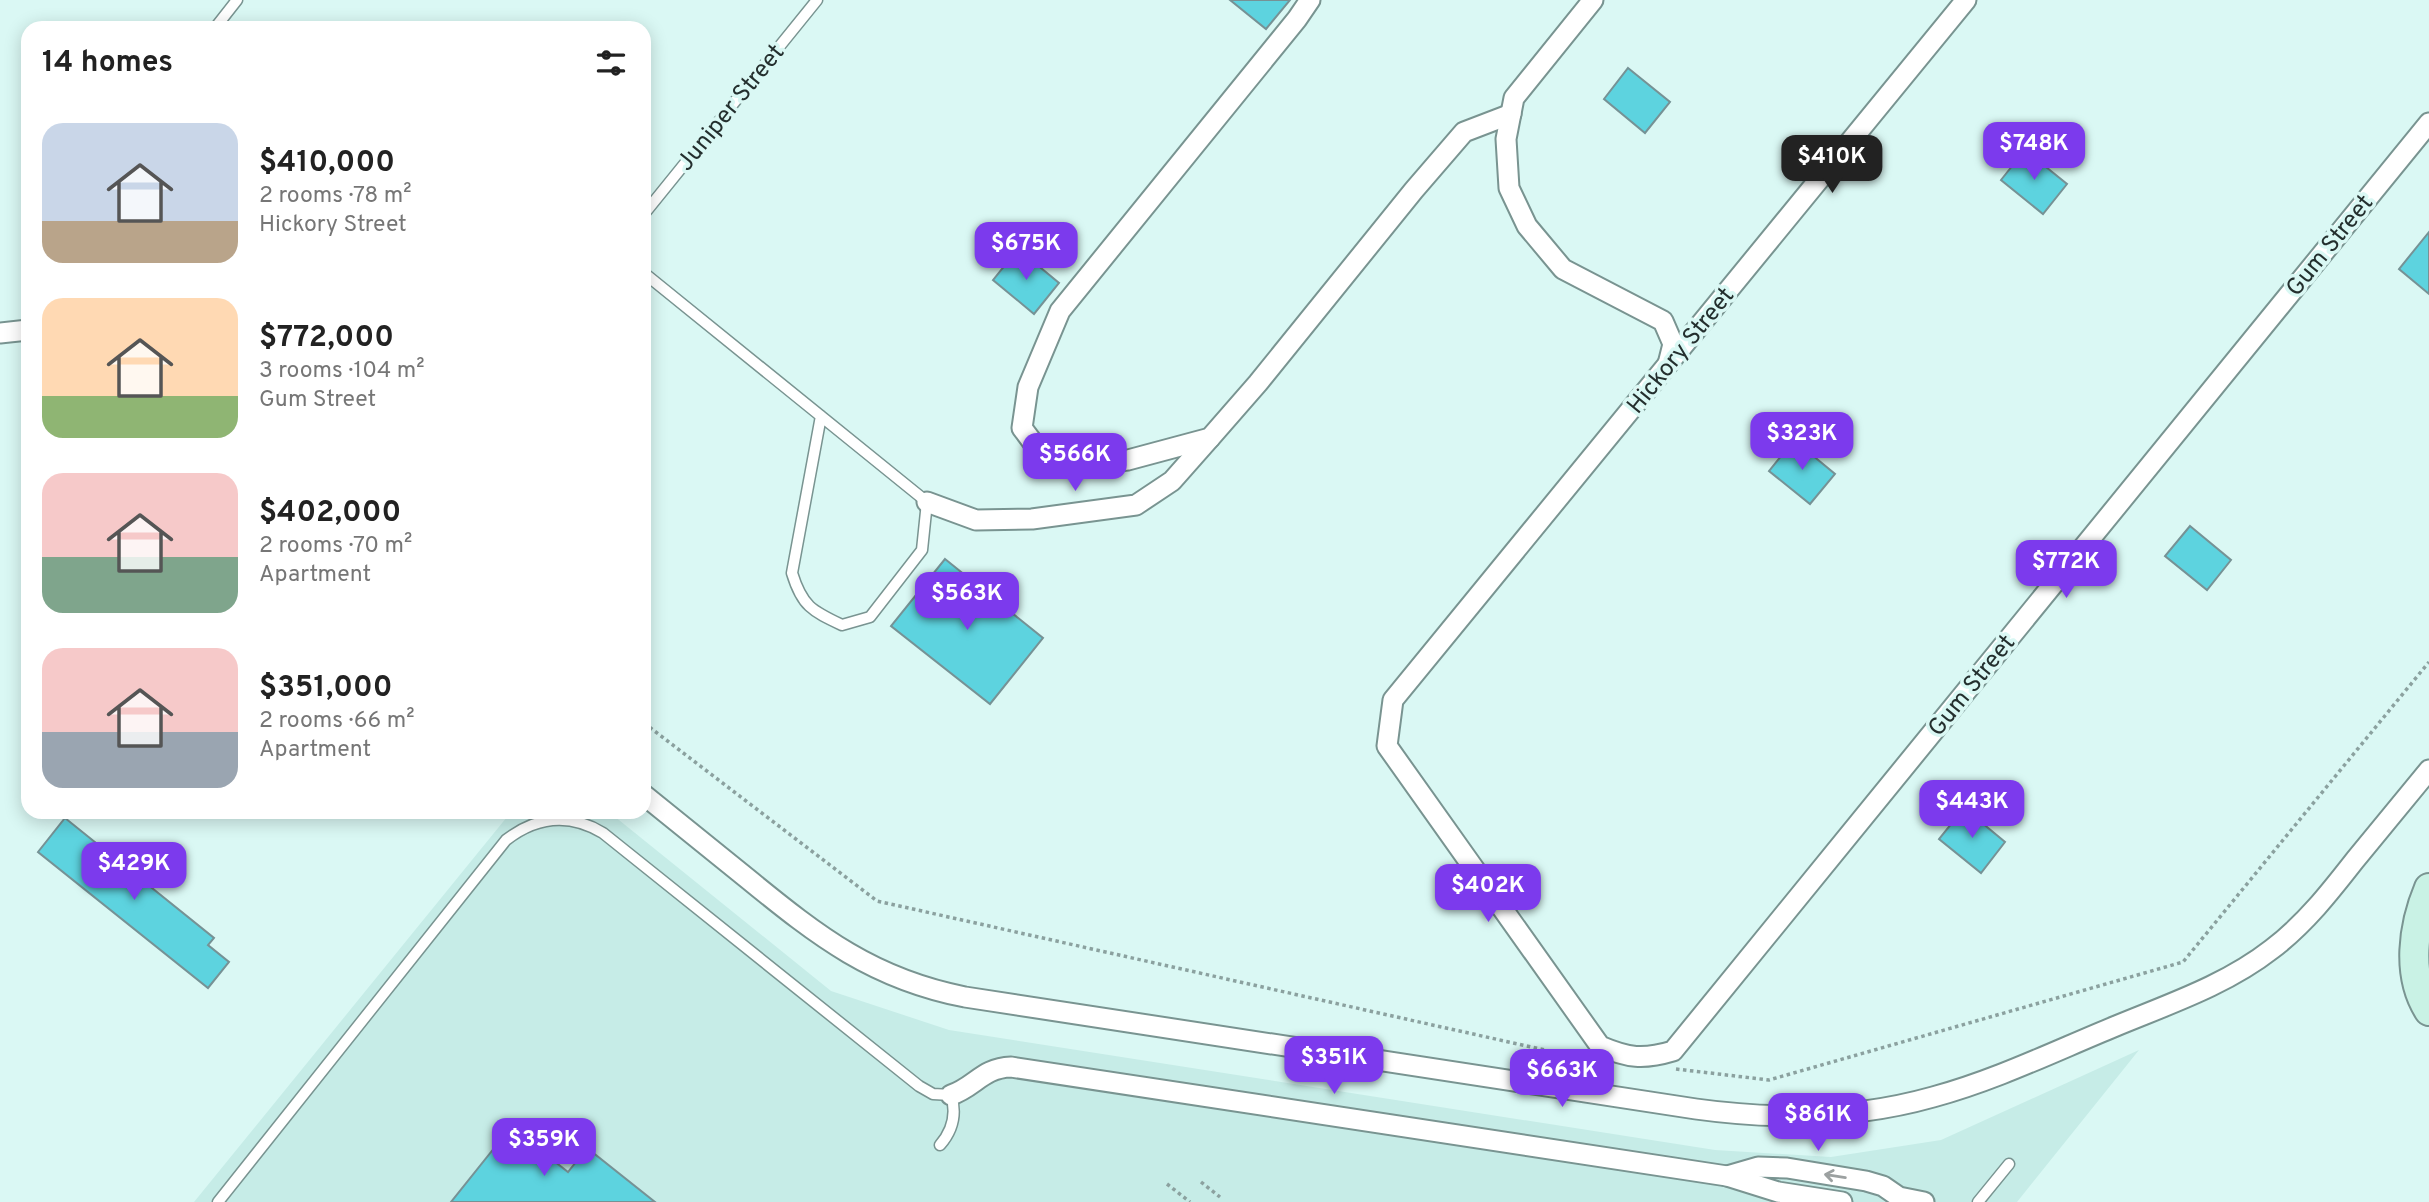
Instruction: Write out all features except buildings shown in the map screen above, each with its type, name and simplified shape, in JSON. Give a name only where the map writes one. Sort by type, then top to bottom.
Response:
[{"type":"main road","points":[[2429,888],[2420,919],[2414,964],[2418,990],[2429,1011]]},
{"type":"street","points":[[1210,438],[1128,460],[1071,466],[1040,452],[1022,429],[1028,387],[1060,311],[1310,0]]},
{"type":"street","points":[[1593,0],[1514,98],[1506,139],[1509,188],[1527,226],[1563,269],[1663,321],[1673,344],[1667,365]]},
{"type":"street","name":"Hickory Street","points":[[1673,1060],[1625,1056],[1600,1046],[1387,746],[1393,700],[1966,0]]},
{"type":"street","points":[[927,502],[976,520],[1032,519],[1136,505],[1172,481],[1210,438],[1464,132],[1511,114]]},
{"type":"street","name":"Gum Street","points":[[1673,1060],[2429,123]]},
{"type":"street","points":[[0,332],[21,330]]},
{"type":"street","points":[[651,801],[819,936],[879,971],[921,987],[965,997],[1696,1109],[1741,1115],[1797,1117],[1888,1107],[1964,1088],[2206,989],[2229,977],[2271,950],[2307,918],[2429,770]]},
{"type":"street","points":[[951,1095],[960,1092],[984,1073],[1011,1067],[1727,1176],[1778,1192],[1842,1202]]},
{"type":"street","points":[[1727,1176],[1758,1167],[1787,1168],[1866,1181],[1883,1186],[1895,1200],[1924,1202]]},
{"type":"lane","points":[[220,21],[237,0]]},
{"type":"lane","name":"Juniper Street","points":[[651,205],[817,0]]},
{"type":"lane","points":[[651,279],[821,416],[927,502],[922,550],[870,617],[842,625],[819,614],[799,595],[793,573],[821,416]]},
{"type":"lane","points":[[218,1202],[497,851],[518,831],[544,820],[556,819],[581,822],[603,833],[925,1091],[941,1096],[951,1095],[953,1121],[940,1145]]},
{"type":"lane","points":[[1978,1202],[2008,1164]]},
{"type":"path","points":[[1673,1060],[1769,1080],[2183,962],[2429,663]]},
{"type":"path","points":[[651,728],[877,901],[1589,1060]]},
{"type":"path","points":[[1201,1182],[1220,1198]]},
{"type":"path","points":[[1167,1184],[1190,1202]]},
{"type":"shaded area","points":[[505,819],[618,819],[831,991],[949,1030],[1715,1150],[1831,1157],[1941,1140],[2139,1050],[2017,1202],[194,1202]]}]
